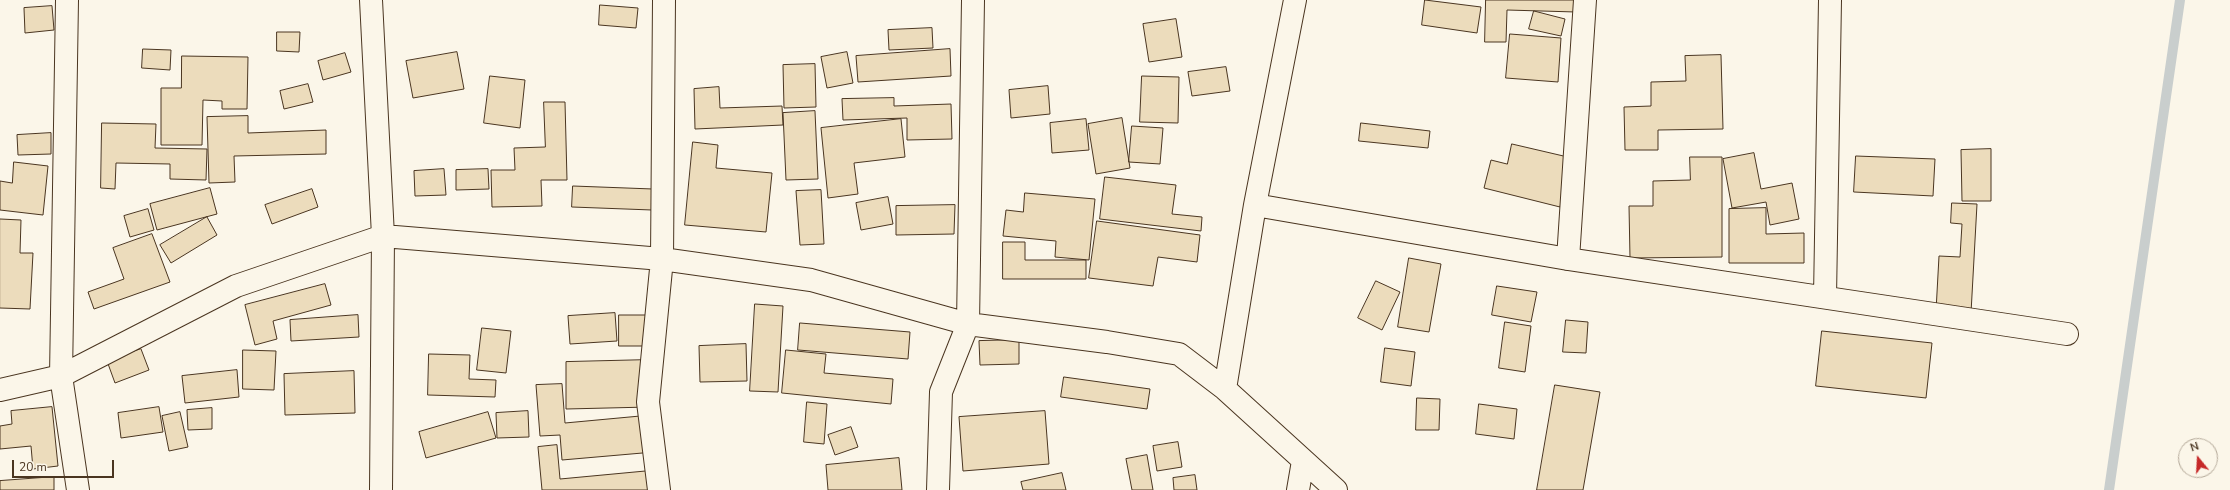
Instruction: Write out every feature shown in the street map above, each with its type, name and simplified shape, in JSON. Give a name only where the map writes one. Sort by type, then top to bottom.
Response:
[{"type":"street","points":[[67,0],[61,376],[78,490]]},
{"type":"street","points":[[371,0],[383,236],[381,490]]},
{"type":"street","points":[[659,490],[648,402],[662,259],[664,0]]},
{"type":"street","points":[[938,490],[941,392],[968,324],[973,0]]},
{"type":"street","points":[[1225,389],[1255,204],[1295,0]]},
{"type":"street","points":[[1568,259],[1585,0]]},
{"type":"street","points":[[1825,297],[1830,0]]},
{"type":"street","points":[[1255,204],[1568,259],[2066,334]]},
{"type":"street","points":[[0,390],[61,376],[236,286],[383,236],[662,259],[811,280],[968,324],[1107,342],[1179,354],[1225,389],[1336,490]]},
{"type":"street","points":[[1298,490],[1303,461]]},
{"type":"building","points":[[1425,0],[1481,7],[1477,33],[1422,25]]},
{"type":"building","points":[[1486,0],[1576,0],[1576,12],[1507,10],[1506,42],[1485,42]]},
{"type":"building","points":[[600,5],[638,8],[636,28],[599,25]]},
{"type":"building","points":[[52,6],[54,30],[25,33],[24,8]]},
{"type":"building","points":[[1534,11],[1565,19],[1561,36],[1529,29]]},
{"type":"building","points":[[1176,19],[1182,57],[1149,62],[1143,24]]},
{"type":"building","points":[[932,28],[933,48],[889,50],[888,30]]},
{"type":"building","points":[[277,32],[300,32],[299,52],[277,51]]},
{"type":"building","points":[[1510,34],[1561,38],[1558,82],[1506,78]]},
{"type":"building","points":[[143,49],[171,50],[170,70],[142,68]]},
{"type":"building","points":[[950,49],[951,76],[858,82],[856,56]]},
{"type":"building","points":[[457,52],[464,89],[413,98],[406,61]]},
{"type":"building","points":[[847,52],[853,83],[827,88],[821,57]]},
{"type":"building","points":[[345,53],[351,72],[323,80],[318,61]]},
{"type":"building","points":[[1721,55],[1723,129],[1658,130],[1658,150],[1625,150],[1624,107],[1651,106],[1651,82],[1686,81],[1685,56]]},
{"type":"building","points":[[182,56],[248,57],[247,109],[222,109],[222,101],[203,100],[202,145],[161,145],[161,88],[181,88]]},
{"type":"building","points":[[815,64],[816,107],[784,108],[783,65]]},
{"type":"building","points":[[1226,67],[1230,91],[1192,96],[1188,72]]},
{"type":"building","points":[[490,76],[525,80],[520,128],[484,123]]},
{"type":"building","points":[[1142,76],[1179,77],[1178,123],[1140,122]]},
{"type":"building","points":[[308,84],[313,102],[284,109],[280,91]]},
{"type":"building","points":[[1048,86],[1050,114],[1011,118],[1009,90]]},
{"type":"building","points":[[719,87],[720,108],[782,106],[783,125],[695,129],[694,89]]},
{"type":"building","points":[[894,98],[894,106],[951,104],[952,139],[907,140],[907,118],[843,120],[842,99]]},
{"type":"building","points":[[544,102],[565,102],[567,180],[541,180],[542,206],[492,207],[491,170],[515,170],[514,148],[545,147]]},
{"type":"building","points":[[815,111],[818,179],[786,180],[783,113]]},
{"type":"building","points":[[248,116],[248,133],[326,130],[326,154],[234,156],[235,182],[209,183],[207,117]]},
{"type":"building","points":[[1122,118],[1130,168],[1096,174],[1088,124]]},
{"type":"building","points":[[901,119],[905,157],[854,163],[858,194],[828,198],[821,128]]},
{"type":"building","points":[[1086,119],[1089,150],[1052,153],[1050,123]]},
{"type":"building","points":[[102,123],[156,124],[155,148],[207,149],[206,180],[170,179],[170,164],[116,163],[115,189],[101,188]]},
{"type":"building","points":[[1361,123],[1430,131],[1428,148],[1359,141]]},
{"type":"building","points":[[1132,126],[1163,128],[1160,164],[1129,162]]},
{"type":"building","points":[[51,133],[51,154],[18,155],[17,135]]},
{"type":"building","points":[[693,142],[718,145],[716,168],[772,173],[766,232],[685,225]]},
{"type":"building","points":[[1512,144],[1572,158],[1560,207],[1484,188],[1491,160],[1507,164]]},
{"type":"building","points":[[1991,149],[1991,201],[1962,201],[1961,150]]},
{"type":"building","points":[[1754,153],[1761,189],[1792,183],[1799,219],[1770,225],[1766,202],[1732,208],[1723,159]]},
{"type":"building","points":[[1856,156],[1935,159],[1933,196],[1854,192]]},
{"type":"building","points":[[1690,157],[1722,157],[1722,257],[1630,258],[1629,206],[1653,206],[1653,181],[1690,180]]},
{"type":"building","points":[[14,162],[48,166],[43,215],[0,210],[0,181],[12,183]]},
{"type":"building","points":[[444,169],[446,195],[415,196],[414,171]]},
{"type":"building","points":[[488,169],[489,189],[456,190],[456,170]]},
{"type":"building","points":[[1105,177],[1176,185],[1172,214],[1202,217],[1201,231],[1100,219]]},
{"type":"building","points":[[573,186],[653,189],[652,210],[572,207]]},
{"type":"building","points":[[210,188],[217,214],[157,230],[150,204]]},
{"type":"building","points":[[312,189],[318,207],[272,224],[265,205]]},
{"type":"building","points":[[821,190],[824,244],[800,245],[796,191]]},
{"type":"building","points":[[1025,193],[1095,199],[1089,260],[1055,257],[1056,241],[1003,236],[1006,210],[1023,212]]},
{"type":"building","points":[[888,197],[893,224],[861,230],[856,203]]},
{"type":"building","points":[[1952,203],[1977,204],[1971,313],[1936,311],[1939,256],[1960,257],[1962,224],[1951,223]]},
{"type":"building","points":[[955,205],[954,234],[896,235],[896,206]]},
{"type":"building","points":[[1766,208],[1766,234],[1804,233],[1804,263],[1729,263],[1729,209]]},
{"type":"building","points":[[148,209],[154,230],[130,237],[124,216]]},
{"type":"building","points":[[207,217],[217,235],[171,263],[160,245]]},
{"type":"building","points":[[0,219],[21,220],[20,253],[33,253],[30,309],[0,308]]},
{"type":"building","points":[[1097,221],[1200,235],[1197,262],[1158,257],[1153,286],[1089,278]]},
{"type":"building","points":[[152,234],[170,282],[94,309],[88,292],[124,279],[113,248]]},
{"type":"building","points":[[1003,242],[1025,242],[1025,260],[1086,260],[1086,279],[1003,279]]},
{"type":"building","points":[[1409,258],[1441,264],[1429,332],[1398,327]]},
{"type":"building","points":[[1376,281],[1400,292],[1382,330],[1358,318]]},
{"type":"building","points":[[325,284],[331,305],[273,321],[277,339],[255,345],[245,305]]},
{"type":"building","points":[[1497,286],[1537,292],[1531,322],[1492,315]]},
{"type":"building","points":[[755,304],[783,306],[778,392],[750,391]]},
{"type":"building","points":[[615,313],[617,341],[570,344],[568,316]]},
{"type":"building","points":[[358,315],[359,337],[291,341],[290,320]]},
{"type":"building","points":[[619,315],[649,315],[649,346],[619,346]]},
{"type":"building","points":[[1566,320],[1588,322],[1586,353],[1563,352]]},
{"type":"building","points":[[1505,322],[1531,326],[1525,372],[1499,368]]},
{"type":"building","points":[[800,323],[910,332],[908,359],[798,350]]},
{"type":"building","points":[[482,328],[511,331],[506,373],[477,370]]},
{"type":"building","points":[[1822,331],[1932,343],[1926,398],[1816,386]]},
{"type":"building","points":[[1019,340],[1019,364],[980,365],[979,341]]},
{"type":"building","points":[[746,344],[747,381],[700,382],[699,346]]},
{"type":"building","points":[[1385,348],[1415,352],[1411,386],[1381,382]]},
{"type":"building","points":[[141,349],[149,370],[115,383],[107,361]]},
{"type":"building","points":[[243,350],[276,351],[274,390],[243,389]]},
{"type":"building","points":[[786,350],[826,354],[824,373],[893,379],[891,404],[782,393]]},
{"type":"building","points":[[429,354],[470,355],[469,379],[496,380],[495,397],[428,395]]},
{"type":"building","points":[[648,360],[649,407],[566,409],[566,362]]},
{"type":"building","points":[[237,370],[239,397],[185,403],[182,376]]},
{"type":"building","points":[[354,371],[355,413],[285,415],[284,374]]},
{"type":"building","points":[[1064,377],[1150,389],[1147,409],[1061,397]]},
{"type":"building","points":[[562,384],[565,423],[651,415],[654,452],[562,460],[560,435],[540,436],[536,385]]},
{"type":"building","points":[[1555,385],[1600,392],[1583,490],[1537,490]]},
{"type":"building","points":[[1417,398],[1440,399],[1439,430],[1416,430]]},
{"type":"building","points":[[807,402],[827,404],[824,444],[804,442]]},
{"type":"building","points":[[1479,404],[1517,409],[1514,439],[1476,434]]},
{"type":"building","points":[[52,407],[58,466],[33,469],[31,446],[0,449],[0,426],[12,424],[11,411]]},
{"type":"building","points":[[159,407],[163,432],[121,438],[118,413]]},
{"type":"building","points":[[212,408],[212,429],[188,430],[187,410]]},
{"type":"building","points":[[528,411],[529,437],[497,438],[496,413]]},
{"type":"building","points":[[1045,411],[1049,464],[963,471],[959,417]]},
{"type":"building","points":[[180,412],[188,447],[169,451],[162,416]]},
{"type":"building","points":[[488,412],[496,438],[426,458],[419,432]]},
{"type":"building","points":[[851,427],[858,447],[835,455],[828,435]]},
{"type":"building","points":[[1178,442],[1182,467],[1157,471],[1153,446]]},
{"type":"building","points":[[557,445],[560,479],[656,470],[658,490],[542,490],[538,447]]},
{"type":"building","points":[[1147,455],[1153,490],[1132,490],[1126,459]]},
{"type":"building","points":[[899,458],[902,490],[828,490],[826,465]]},
{"type":"building","points":[[1062,473],[1066,490],[1023,490],[1021,482]]},
{"type":"building","points":[[1195,475],[1197,490],[1174,490],[1173,478]]},
{"type":"building","points":[[54,477],[54,490],[0,490],[0,481]]},
{"type":"waterway","points":[[2109,490],[2180,0]]}]
